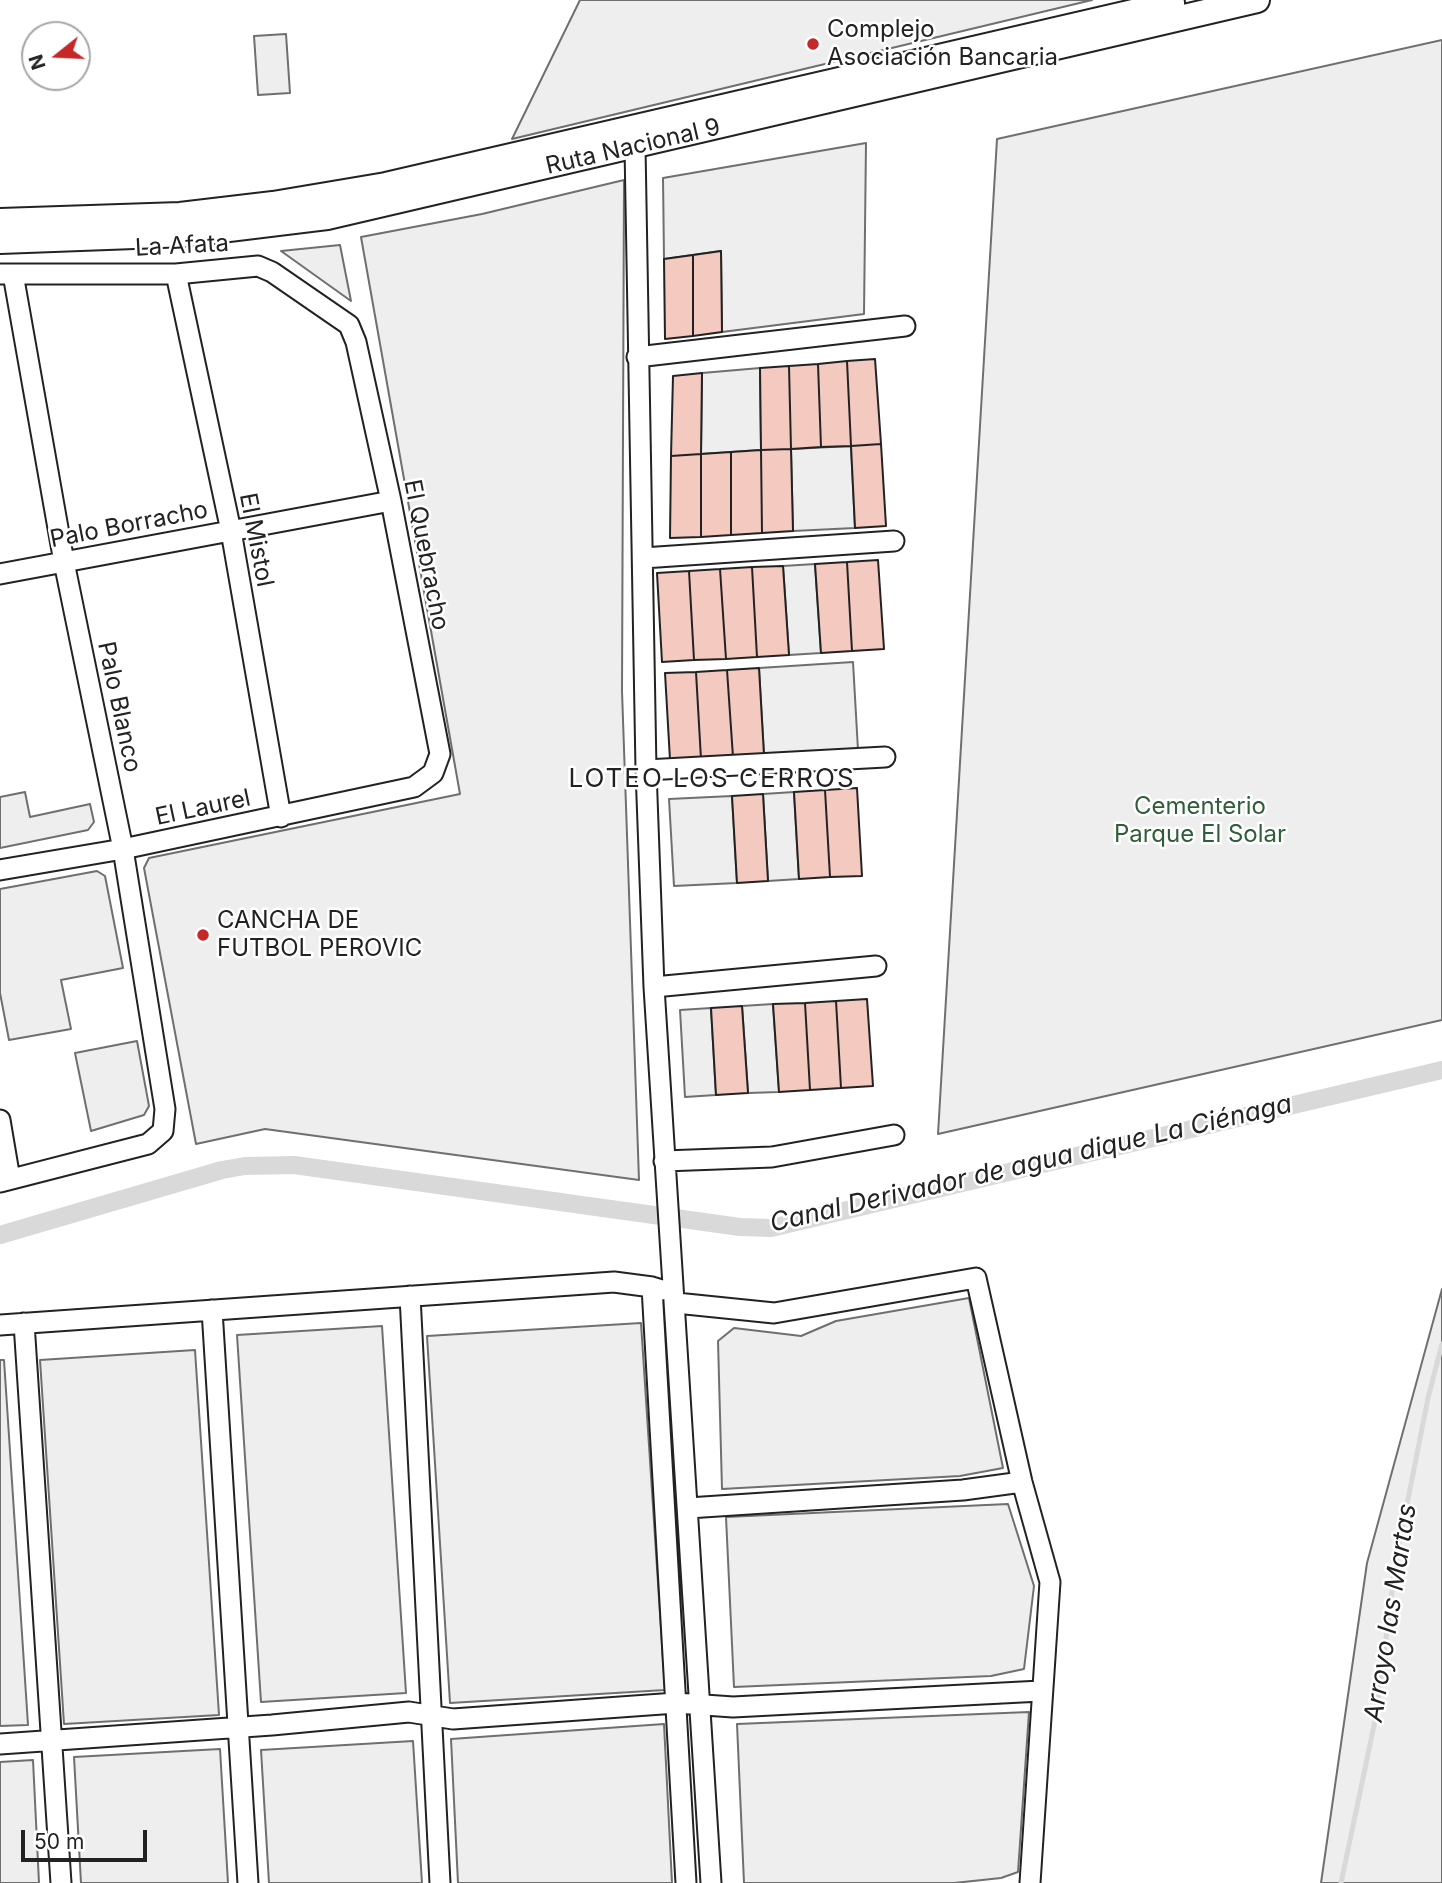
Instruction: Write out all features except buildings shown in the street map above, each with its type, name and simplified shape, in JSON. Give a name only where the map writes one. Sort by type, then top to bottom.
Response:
[{"type":"main road","name":"Ruta Nacional 9","points":[[0,221],[180,215],[274,204],[386,185],[1182,0]]},
{"type":"main road","name":"Ruta Nacional 9","points":[[0,241],[188,234],[314,219],[635,147],[1257,0]]},
{"type":"street","points":[[635,147],[646,770],[654,987],[711,1883]]},
{"type":"street","name":"La Afata","points":[[7,274],[176,274],[258,266],[272,272],[349,325]]},
{"type":"street","name":"Palo Blanco","points":[[5,1180],[148,1143],[163,1131],[165,1109],[123,849],[7,274]]},
{"type":"street","name":"El Mistol","points":[[176,274],[231,531],[281,817]]},
{"type":"street","name":"El Quebracho","points":[[349,325],[391,501],[440,754],[433,774],[414,787]]},
{"type":"street","points":[[637,357],[905,326]]},
{"type":"street","name":"Palo Borracho","points":[[0,574],[391,501]]},
{"type":"street","points":[[643,558],[894,541]]},
{"type":"street","points":[[646,770],[885,757]]},
{"type":"street","name":"El Laurel","points":[[0,870],[123,849],[414,787]]},
{"type":"street","points":[[654,987],[876,966]]},
{"type":"street","points":[[0,1120],[5,1180]]},
{"type":"street","points":[[664,1161],[772,1157],[894,1135]]},
{"type":"street","points":[[0,1325],[614,1282],[652,1287],[675,1298],[774,1313],[976,1278],[1022,1482],[1050,1582],[1030,1883]]},
{"type":"street","points":[[652,1287],[686,1883]]},
{"type":"street","points":[[410,1296],[440,1883]]},
{"type":"street","points":[[212,1310],[248,1883]]},
{"type":"street","points":[[24,1323],[61,1883]]},
{"type":"street","points":[[688,1508],[963,1490],[1022,1482]]},
{"type":"street","points":[[0,1744],[239,1728],[409,1712],[453,1719],[676,1703],[733,1707],[1041,1691]]},
{"type":"green space","points":[[580,0],[1092,0],[512,139]]},
{"type":"green space","points":[[286,34],[290,93],[258,95],[254,36]]},
{"type":"green space","name":"Cementerio Parque El Solar","points":[[1442,40],[1442,1020],[938,1134],[997,139]]},
{"type":"green space","points":[[866,143],[864,314],[722,332],[721,251],[664,259],[663,178]]},
{"type":"green space","points":[[624,180],[622,691],[639,1180],[265,1129],[196,1144],[144,868],[149,858],[460,794],[361,237],[482,214]]},
{"type":"green space","points":[[340,245],[351,301],[281,251]]},
{"type":"green space","points":[[760,368],[761,450],[701,454],[702,373]]},
{"type":"green space","points":[[851,446],[855,528],[793,531],[791,449]]},
{"type":"green space","points":[[815,564],[821,653],[789,655],[783,566]]},
{"type":"green space","points":[[853,662],[858,750],[764,755],[759,668]]},
{"type":"green space","points":[[25,792],[30,817],[90,804],[94,822],[88,830],[0,848],[0,797]]},
{"type":"green space","points":[[794,792],[799,879],[768,881],[763,794]]},
{"type":"green space","points":[[732,796],[737,883],[674,886],[669,799]]},
{"type":"green space","points":[[97,871],[105,876],[123,968],[61,980],[71,1029],[9,1040],[0,993],[0,889]]},
{"type":"green space","points":[[773,1004],[779,1092],[748,1093],[742,1006]]},
{"type":"green space","points":[[711,1008],[716,1095],[685,1097],[680,1010]]},
{"type":"green space","points":[[137,1041],[149,1106],[144,1115],[91,1131],[75,1053]]},
{"type":"green space","points":[[1442,1289],[1442,1883],[1321,1883],[1367,1563]]},
{"type":"green space","points":[[969,1298],[1003,1468],[960,1476],[722,1489],[718,1341],[734,1328],[801,1336],[836,1321]]},
{"type":"green space","points":[[641,1323],[665,1690],[450,1703],[427,1336]]},
{"type":"green space","points":[[382,1326],[406,1693],[261,1702],[237,1335]]},
{"type":"green space","points":[[195,1350],[219,1715],[64,1724],[40,1360]]},
{"type":"green space","points":[[0,1360],[4,1360],[28,1725],[0,1726]]},
{"type":"green space","points":[[1008,1504],[1034,1586],[1024,1669],[991,1676],[734,1687],[726,1517]]},
{"type":"green space","points":[[1029,1712],[1018,1872],[1001,1878],[954,1883],[744,1883],[737,1724]]},
{"type":"green space","points":[[664,1724],[672,1883],[458,1883],[451,1739]]},
{"type":"green space","points":[[413,1741],[422,1883],[269,1883],[261,1750]]},
{"type":"green space","points":[[220,1749],[228,1883],[81,1883],[74,1757]]},
{"type":"green space","points":[[33,1760],[39,1883],[0,1883],[0,1762]]},
{"type":"waterway","name":"Canal Derivador de agua dique La Ciénaga","points":[[0,1235],[222,1170],[245,1166],[294,1165],[740,1227],[771,1228],[1442,1070]]},
{"type":"waterway","name":"Arroyo las Martas","points":[[1341,1883],[1376,1716],[1396,1560],[1428,1398],[1442,1344]]},
{"type":"place","name":"Complejo Asociación Bancaria","points":[[813,44]]},
{"type":"place","name":"CANCHA DE FUTBOL PEROVIC","points":[[203,935]]},
{"type":"district","name":"LOTEO LOS CERROS","points":[[712,779]]}]
